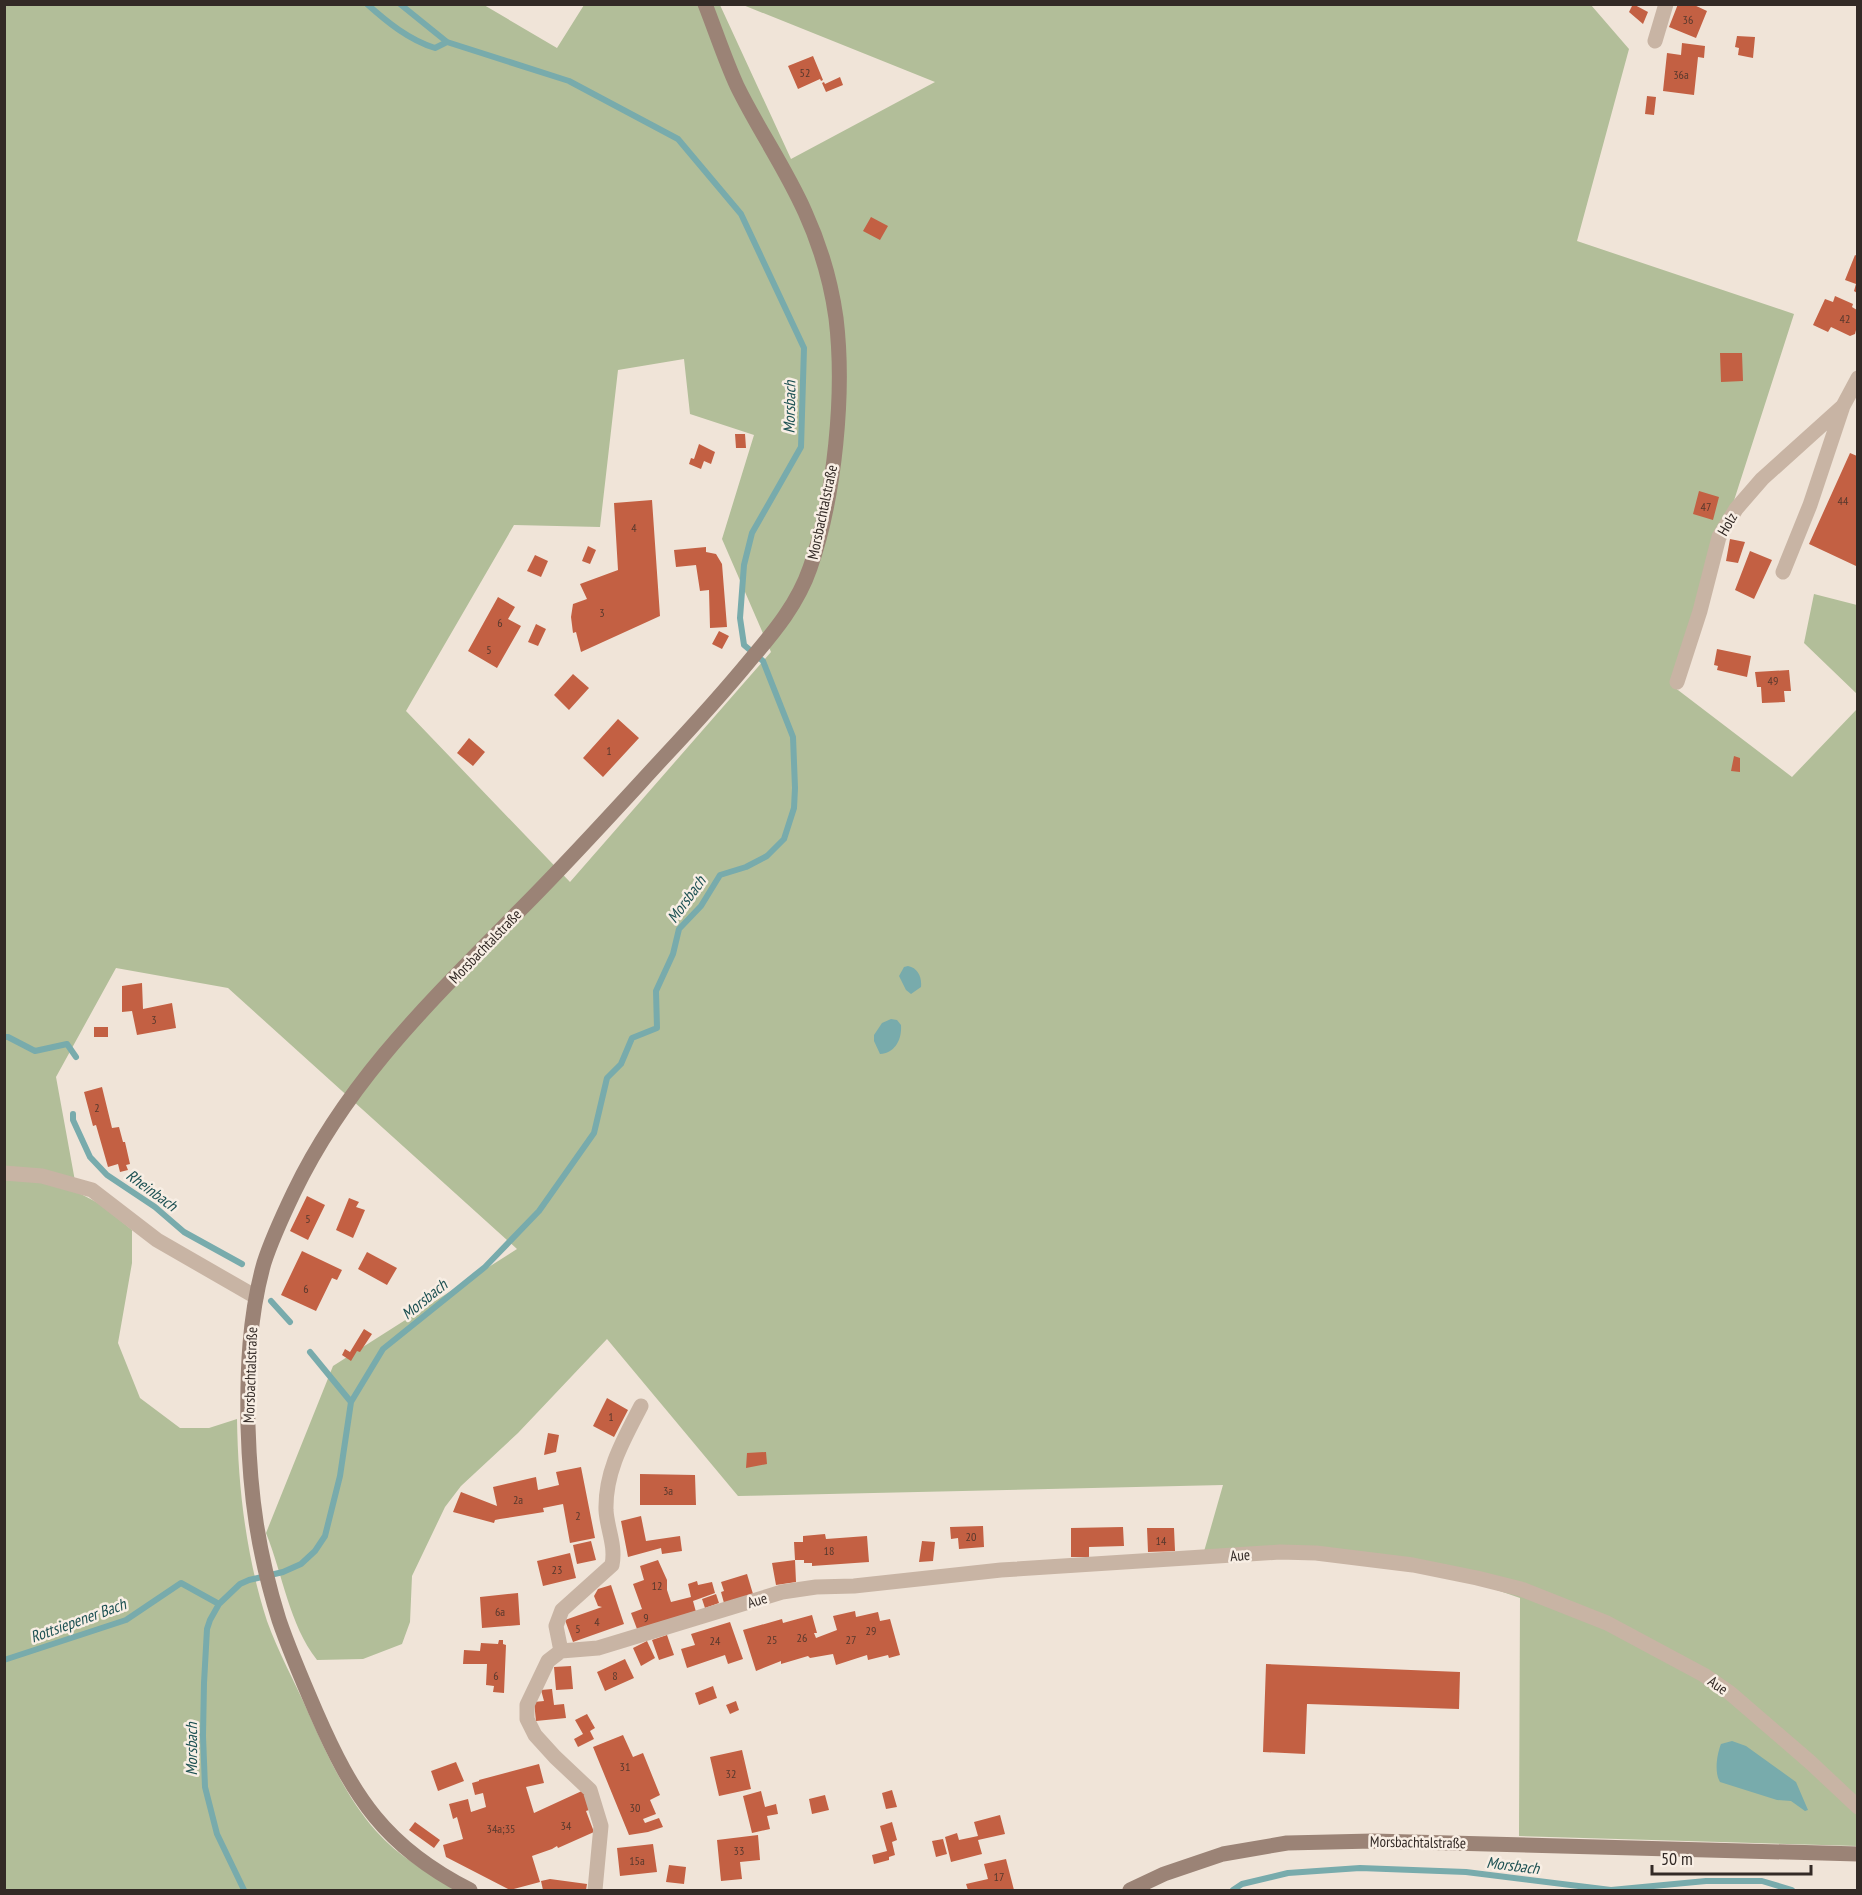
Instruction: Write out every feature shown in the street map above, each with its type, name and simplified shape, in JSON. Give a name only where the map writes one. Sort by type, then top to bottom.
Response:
[{"type":"main road","name":"Morsbachtalstraße","points":[[470,1890],[440,1874],[398,1842],[381,1826],[360,1800],[320,1719],[287,1644],[261,1561],[255,1526],[249,1446],[249,1367],[256,1297],[269,1249],[302,1176],[318,1145],[362,1081],[418,1014],[567,862],[744,668],[778,628],[795,602],[809,571],[823,523],[832,477],[837,418],[836,318],[825,265],[805,211],[736,84],[705,4]]},
{"type":"main road","name":"Morsbachtalstraße","points":[[1130,1890],[1164,1874],[1223,1854],[1287,1843],[1373,1841],[1857,1854]]},
{"type":"street","points":[[1655,41],[1666,4]]},
{"type":"street","name":"Holz","points":[[1783,572],[1810,505],[1843,406],[1857,378]]},
{"type":"street","name":"Holz","points":[[1677,682],[1700,610],[1719,537],[1736,509],[1762,479],[1843,406]]},
{"type":"street","points":[[4,1173],[42,1176],[92,1190],[157,1240],[256,1297]]},
{"type":"street","points":[[595,1890],[601,1826],[590,1790],[535,1735],[527,1719],[527,1705],[548,1661],[561,1651],[556,1626],[562,1610],[612,1565],[613,1544],[606,1499],[618,1448],[641,1406]]},
{"type":"street","name":"Aue","points":[[561,1651],[598,1648],[782,1592],[816,1587],[854,1586],[1001,1570],[1280,1552],[1316,1552],[1413,1565],[1510,1586],[1569,1606],[1607,1623],[1704,1675],[1730,1693],[1810,1762],[1857,1807]]},
{"type":"green space","points":[[5,5],[484,5],[557,48],[584,5],[720,5],[791,159],[935,82],[743,5],[1591,5],[1629,49],[1577,241],[1794,314],[1674,687],[1792,777],[1857,709],[1857,1846],[1519,1836],[1520,1598],[1413,1561],[1203,1555],[1223,1485],[738,1496],[607,1339],[518,1433],[461,1486],[445,1507],[412,1576],[410,1622],[402,1644],[363,1659],[317,1660],[307,1646],[293,1615],[266,1533],[333,1366],[517,1249],[228,988],[116,968],[56,1077],[77,1192],[100,1204],[132,1230],[132,1263],[118,1343],[140,1398],[180,1428],[209,1428],[237,1419],[244,1521],[260,1596],[276,1644],[322,1743],[355,1804],[376,1831],[404,1856],[456,1890],[5,1890]],"holes":[[[684,359],[690,414],[754,435],[722,539],[771,652],[570,882],[406,711],[514,525],[600,527],[618,370]]]},
{"type":"green space","points":[[1814,594],[1857,605],[1857,694],[1804,643]]},
{"type":"water","points":[[908,966],[917,971],[921,980],[921,987],[911,994],[906,990],[899,976],[904,967]]},
{"type":"water","points":[[891,1019],[897,1020],[901,1025],[899,1041],[890,1051],[880,1054],[874,1041],[874,1035],[882,1023]]},
{"type":"water","points":[[1732,1741],[1746,1746],[1796,1782],[1808,1810],[1805,1811],[1791,1801],[1777,1800],[1720,1782],[1717,1758],[1721,1744]]},
{"type":"building","points":[[1633,4],[1648,12],[1643,24],[1629,12]]},
{"type":"building","points":[[1678,4],[1692,4],[1707,11],[1696,38],[1669,27]]},
{"type":"building","points":[[1737,36],[1755,37],[1753,58],[1738,55],[1739,48],[1735,47]]},
{"type":"building","points":[[1682,43],[1705,46],[1704,58],[1698,57],[1694,95],[1663,91],[1667,53],[1681,55]]},
{"type":"building","points":[[813,56],[823,80],[820,79],[798,89],[788,66]]},
{"type":"building","points":[[840,77],[843,85],[826,92],[822,83],[825,84]]},
{"type":"building","points":[[1647,96],[1656,97],[1654,115],[1645,114]]},
{"type":"building","points":[[871,217],[888,226],[880,240],[863,231]]},
{"type":"building","points":[[1855,255],[1857,256],[1857,293],[1854,291],[1856,284],[1845,280]]},
{"type":"building","points":[[1835,296],[1853,304],[1852,307],[1857,310],[1855,334],[1850,336],[1831,327],[1828,332],[1813,325],[1825,299],[1833,302]]},
{"type":"building","points":[[1720,353],[1742,353],[1743,381],[1721,382]]},
{"type":"building","points":[[735,434],[745,434],[746,448],[736,448]]},
{"type":"building","points":[[699,444],[715,452],[711,464],[704,461],[701,469],[689,464],[691,458],[694,459]]},
{"type":"building","points":[[1850,453],[1857,456],[1856,566],[1809,544]]},
{"type":"building","points":[[1699,491],[1719,497],[1713,520],[1693,514]]},
{"type":"building","points":[[652,500],[660,616],[581,652],[576,632],[573,633],[571,617],[573,604],[587,599],[580,584],[618,570],[614,503]]},
{"type":"building","points":[[1730,539],[1745,542],[1738,563],[1726,561]]},
{"type":"building","points":[[588,546],[596,550],[590,564],[582,561]]},
{"type":"building","points":[[706,547],[706,552],[716,554],[722,564],[727,627],[710,628],[709,590],[700,591],[696,565],[676,567],[674,550]]},
{"type":"building","points":[[1750,551],[1772,560],[1754,599],[1735,590]]},
{"type":"building","points":[[535,555],[548,561],[541,577],[527,571]]},
{"type":"building","points":[[498,597],[515,607],[508,619],[521,626],[497,668],[468,651]]},
{"type":"building","points":[[536,624],[546,629],[538,646],[528,642]]},
{"type":"building","points":[[719,631],[729,636],[722,649],[712,644]]},
{"type":"building","points":[[1717,649],[1751,656],[1747,677],[1717,670],[1718,666],[1714,665]]},
{"type":"building","points":[[1789,670],[1791,691],[1784,691],[1785,702],[1762,703],[1761,687],[1757,687],[1755,672]]},
{"type":"building","points":[[573,674],[589,688],[569,710],[554,695]]},
{"type":"building","points":[[618,719],[639,738],[603,777],[583,758]]},
{"type":"building","points":[[469,738],[485,752],[473,766],[457,753]]},
{"type":"building","points":[[1734,756],[1740,758],[1740,772],[1731,771]]},
{"type":"building","points":[[142,983],[143,1009],[172,1003],[176,1028],[137,1035],[132,1011],[122,1012],[122,986]]},
{"type":"building","points":[[94,1027],[108,1027],[108,1037],[94,1037]]},
{"type":"building","points":[[102,1087],[112,1128],[119,1127],[123,1142],[125,1142],[130,1164],[126,1165],[128,1170],[120,1172],[118,1164],[108,1167],[96,1125],[93,1126],[84,1092]]},
{"type":"building","points":[[307,1196],[325,1205],[308,1240],[290,1231]]},
{"type":"building","points":[[349,1198],[359,1202],[356,1207],[365,1210],[353,1238],[336,1230]]},
{"type":"building","points":[[302,1251],[342,1270],[337,1280],[332,1278],[316,1311],[281,1295]]},
{"type":"building","points":[[367,1252],[397,1268],[387,1285],[358,1269]]},
{"type":"building","points":[[364,1329],[372,1334],[351,1361],[342,1355],[345,1349],[350,1352]]},
{"type":"building","points":[[607,1398],[628,1410],[614,1437],[593,1426]]},
{"type":"building","points":[[548,1433],[559,1435],[556,1452],[544,1455]]},
{"type":"building","points":[[766,1452],[767,1464],[746,1468],[747,1453]]},
{"type":"building","points":[[581,1467],[595,1538],[570,1543],[563,1504],[543,1508],[544,1512],[495,1520],[494,1523],[453,1512],[461,1492],[497,1506],[493,1487],[536,1477],[538,1490],[559,1485],[556,1472]]},
{"type":"building","points":[[640,1474],[695,1475],[696,1505],[640,1505]]},
{"type":"building","points":[[641,1516],[646,1541],[680,1536],[682,1551],[662,1554],[661,1548],[628,1557],[621,1521]]},
{"type":"building","points":[[983,1526],[984,1547],[959,1549],[958,1538],[951,1539],[950,1527]]},
{"type":"building","points":[[1123,1527],[1124,1546],[1089,1547],[1089,1557],[1071,1557],[1071,1528]]},
{"type":"building","points":[[1147,1528],[1174,1528],[1175,1551],[1148,1552]]},
{"type":"building","points":[[825,1534],[826,1539],[867,1536],[869,1562],[812,1566],[812,1563],[804,1563],[804,1560],[795,1560],[794,1542],[803,1542],[803,1536]]},
{"type":"building","points":[[591,1541],[596,1560],[577,1564],[573,1545]]},
{"type":"building","points":[[922,1541],[935,1542],[933,1561],[919,1562]]},
{"type":"building","points":[[570,1553],[576,1578],[543,1586],[537,1561]]},
{"type":"building","points":[[658,1560],[667,1580],[671,1602],[691,1597],[688,1584],[697,1581],[698,1585],[712,1582],[715,1593],[693,1601],[696,1612],[637,1629],[631,1613],[642,1609],[633,1584],[644,1580],[640,1566]]},
{"type":"building","points":[[795,1560],[796,1582],[776,1585],[772,1563]]},
{"type":"building","points":[[747,1574],[753,1594],[724,1603],[721,1582]]},
{"type":"building","points":[[611,1585],[624,1624],[573,1642],[565,1620],[602,1607],[598,1606],[594,1596],[598,1589]]},
{"type":"building","points":[[518,1593],[520,1625],[482,1628],[480,1597]]},
{"type":"building","points":[[716,1594],[719,1603],[705,1608],[702,1599]]},
{"type":"building","points":[[855,1611],[856,1617],[878,1612],[880,1621],[890,1619],[900,1655],[889,1658],[888,1655],[868,1660],[867,1655],[836,1665],[833,1654],[810,1658],[808,1656],[781,1664],[781,1661],[756,1671],[743,1630],[782,1619],[783,1623],[812,1615],[817,1633],[814,1633],[816,1638],[837,1630],[833,1616]]},
{"type":"building","points":[[730,1622],[743,1659],[728,1664],[725,1655],[687,1668],[681,1649],[695,1645],[691,1634]]},
{"type":"building","points":[[667,1635],[674,1655],[659,1660],[652,1640]]},
{"type":"building","points":[[499,1640],[503,1640],[503,1644],[506,1645],[504,1693],[493,1692],[494,1686],[486,1685],[487,1664],[463,1664],[464,1650],[480,1651],[481,1643],[498,1644]]},
{"type":"building","points":[[647,1641],[655,1658],[641,1666],[633,1648]]},
{"type":"building","points":[[625,1659],[634,1678],[605,1691],[597,1672]]},
{"type":"building","points":[[1266,1664],[1460,1672],[1459,1709],[1307,1704],[1305,1754],[1263,1752]]},
{"type":"building","points":[[571,1666],[573,1689],[556,1690],[554,1667]]},
{"type":"building","points":[[713,1686],[717,1698],[699,1705],[695,1693]]},
{"type":"building","points":[[552,1689],[554,1705],[564,1704],[566,1718],[536,1721],[534,1702],[544,1701],[541,1690]]},
{"type":"building","points":[[736,1701],[739,1710],[730,1714],[726,1705]]},
{"type":"building","points":[[587,1714],[595,1728],[590,1731],[594,1739],[578,1747],[574,1739],[583,1734],[575,1720]]},
{"type":"building","points":[[623,1735],[633,1757],[643,1753],[660,1795],[650,1800],[656,1814],[643,1819],[645,1823],[659,1818],[663,1827],[629,1835],[593,1747]]},
{"type":"building","points":[[742,1750],[751,1789],[719,1796],[710,1757]]},
{"type":"building","points":[[456,1762],[464,1781],[438,1791],[431,1771]]},
{"type":"building","points":[[539,1764],[544,1783],[526,1787],[534,1813],[584,1790],[589,1810],[586,1811],[594,1832],[558,1848],[557,1846],[532,1856],[540,1882],[510,1890],[446,1857],[443,1845],[463,1839],[457,1817],[453,1819],[449,1804],[468,1799],[471,1812],[486,1807],[483,1793],[475,1795],[472,1783]]},
{"type":"building","points":[[892,1790],[897,1807],[886,1809],[882,1793]]},
{"type":"building","points":[[761,1791],[765,1807],[776,1804],[778,1814],[767,1816],[770,1829],[752,1833],[743,1796]]},
{"type":"building","points":[[825,1795],[829,1810],[812,1814],[809,1799]]},
{"type":"building","points":[[1000,1815],[1005,1834],[978,1840],[982,1854],[951,1862],[945,1837],[957,1833],[959,1840],[978,1836],[974,1822]]},
{"type":"building","points":[[415,1822],[440,1840],[434,1848],[409,1830]]},
{"type":"building","points":[[892,1822],[897,1840],[892,1842],[895,1855],[889,1857],[889,1860],[874,1864],[872,1855],[887,1851],[880,1826]]},
{"type":"building","points":[[758,1835],[760,1860],[740,1862],[742,1879],[721,1881],[717,1840]]},
{"type":"building","points":[[943,1839],[947,1854],[936,1857],[932,1841]]},
{"type":"building","points":[[653,1844],[657,1872],[620,1876],[617,1848]]},
{"type":"building","points":[[1006,1859],[1014,1890],[968,1890],[966,1884],[988,1879],[984,1864]]},
{"type":"building","points":[[669,1865],[686,1867],[684,1884],[666,1882]]},
{"type":"building","points":[[550,1879],[587,1884],[586,1890],[543,1890],[541,1881]]},
{"type":"waterway","points":[[367,4],[390,24],[416,40],[435,48],[447,42]]},
{"type":"waterway","name":"Morsbach","points":[[244,1890],[217,1834],[205,1787],[204,1683],[207,1629],[210,1620],[219,1604],[240,1584],[283,1572],[301,1564],[315,1551],[325,1536],[340,1476],[351,1402],[383,1349],[485,1267],[539,1211],[594,1133],[607,1078],[621,1064],[632,1038],[657,1028],[656,991],[673,954],[679,929],[701,906],[720,875],[746,867],[767,856],[784,839],[794,808],[793,737],[763,661],[744,645],[740,618],[744,565],[752,533],[801,447],[804,348],[741,214],[678,139],[569,81],[447,42],[400,4]]},
{"type":"waterway","name":"Rheinbach","points":[[4,1037],[35,1051],[67,1044],[76,1057]]},
{"type":"waterway","name":"Rheinbach","points":[[73,1114],[73,1120],[90,1157],[107,1175],[155,1207],[184,1232],[242,1264]]},
{"type":"waterway","name":"Rheinbach","points":[[271,1301],[290,1322]]},
{"type":"waterway","name":"Rheinbach","points":[[310,1352],[351,1402]]},
{"type":"waterway","name":"Rottsiepener Bach","points":[[4,1660],[126,1620],[181,1583],[219,1604]]},
{"type":"waterway","name":"Morsbach","points":[[1233,1890],[1242,1884],[1288,1873],[1360,1868],[1466,1872],[1611,1890],[1706,1881],[1762,1881],[1792,1890]]}]
